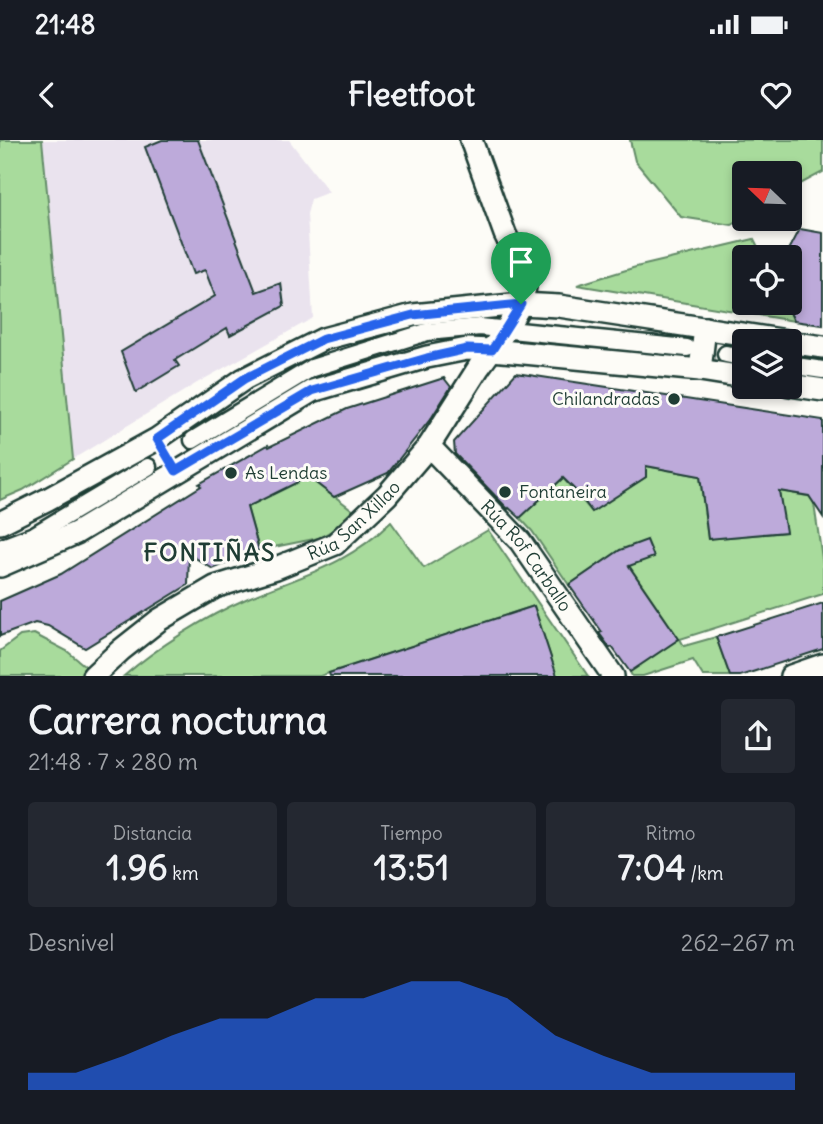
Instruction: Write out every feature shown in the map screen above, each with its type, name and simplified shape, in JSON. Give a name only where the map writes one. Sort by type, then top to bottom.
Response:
[{"type":"street","points":[[471,140],[505,234],[521,266],[525,287],[521,304]]},
{"type":"street","points":[[0,523],[157,439],[244,379],[323,339],[413,315],[521,304],[559,306],[732,332]]},
{"type":"street","name":"Rúa San Xillao","points":[[93,676],[159,620],[215,587],[276,568],[335,544],[387,495],[429,446],[521,304]]},
{"type":"street","points":[[193,440],[312,368],[427,332],[480,327],[687,348]]},
{"type":"street","points":[[700,370],[705,328]]},
{"type":"street","points":[[802,343],[823,347]]},
{"type":"street","points":[[0,566],[76,533],[312,391],[427,358],[467,349],[492,350],[732,375]]},
{"type":"street","points":[[726,354],[732,355]]},
{"type":"street","points":[[802,367],[823,370]]},
{"type":"street","points":[[802,387],[823,390]]},
{"type":"street","points":[[157,439],[176,471]]},
{"type":"street","name":"Rúa Rof Carballo","points":[[429,446],[478,494],[520,541],[613,676]]},
{"type":"street","points":[[0,548],[34,535],[148,467]]},
{"type":"street","points":[[791,676],[823,665]]},
{"type":"shaded area","points":[[42,140],[289,140],[329,192],[311,199],[307,214],[313,318],[197,383],[73,459]]},
{"type":"green space","points":[[0,140],[42,140],[73,459],[23,490],[0,500]]},
{"type":"green space","points":[[630,140],[823,140],[823,172],[802,183],[802,161],[732,161],[732,225],[681,217],[635,161]]},
{"type":"green space","points":[[754,239],[757,245],[732,245],[732,311],[577,285],[636,267]]},
{"type":"green space","points":[[758,315],[791,315],[794,321]]},
{"type":"green space","points":[[646,466],[700,476],[708,539],[785,532],[779,491],[813,497],[823,565],[823,594],[680,639],[684,646],[716,637],[730,676],[703,676],[693,660],[643,676],[632,676],[630,672],[679,639],[619,551],[569,585],[520,518],[563,478],[592,512],[646,477]]},
{"type":"green space","points":[[308,476],[359,515],[319,538],[259,550],[247,507]]},
{"type":"green space","points":[[391,522],[424,568],[488,530],[588,676],[557,676],[534,606],[320,676],[124,676],[199,623],[246,599],[340,560],[357,550]]},
{"type":"green space","points":[[34,634],[67,651],[90,670],[83,676],[0,676],[0,651],[20,636]]},
{"type":"building","points":[[162,140],[198,140],[256,292],[281,283],[284,306],[230,335],[227,328],[175,360],[179,366],[136,392],[121,352],[215,296],[205,270],[193,274],[145,147]]},
{"type":"building","points":[[802,229],[823,233],[823,325],[794,321],[791,315],[802,315],[802,245],[792,245]]},
{"type":"building","points":[[516,373],[823,420],[823,517],[809,496],[779,491],[786,532],[708,539],[700,476],[646,466],[646,477],[592,512],[563,478],[520,518],[455,454],[454,442]]},
{"type":"building","points":[[444,378],[451,387],[432,417],[388,473],[334,497],[308,477],[247,507],[259,550],[213,569],[189,554],[188,585],[85,648],[48,626],[35,623],[0,636],[0,601],[61,574],[201,486],[199,484],[268,445],[269,447],[347,409]]},
{"type":"building","points":[[647,540],[654,557],[629,566],[679,639],[630,672],[599,633],[602,632],[569,585],[620,550]]},
{"type":"building","points":[[823,603],[823,649],[740,676],[730,676],[716,637]]},
{"type":"building","points":[[534,606],[557,676],[330,676],[329,673]]},
{"type":"place","name":"Chilandradas","points":[[674,399]]},
{"type":"place","name":"As Lendas","points":[[231,473]]},
{"type":"place","name":"Fontaneira","points":[[505,492]]},
{"type":"district","name":"FONTIÑAS","points":[[210,553]]},
{"type":"route","points":[[521,304],[492,350],[467,349],[427,358],[312,391],[176,471],[157,439],[244,379],[323,339],[413,315],[521,304]]}]
